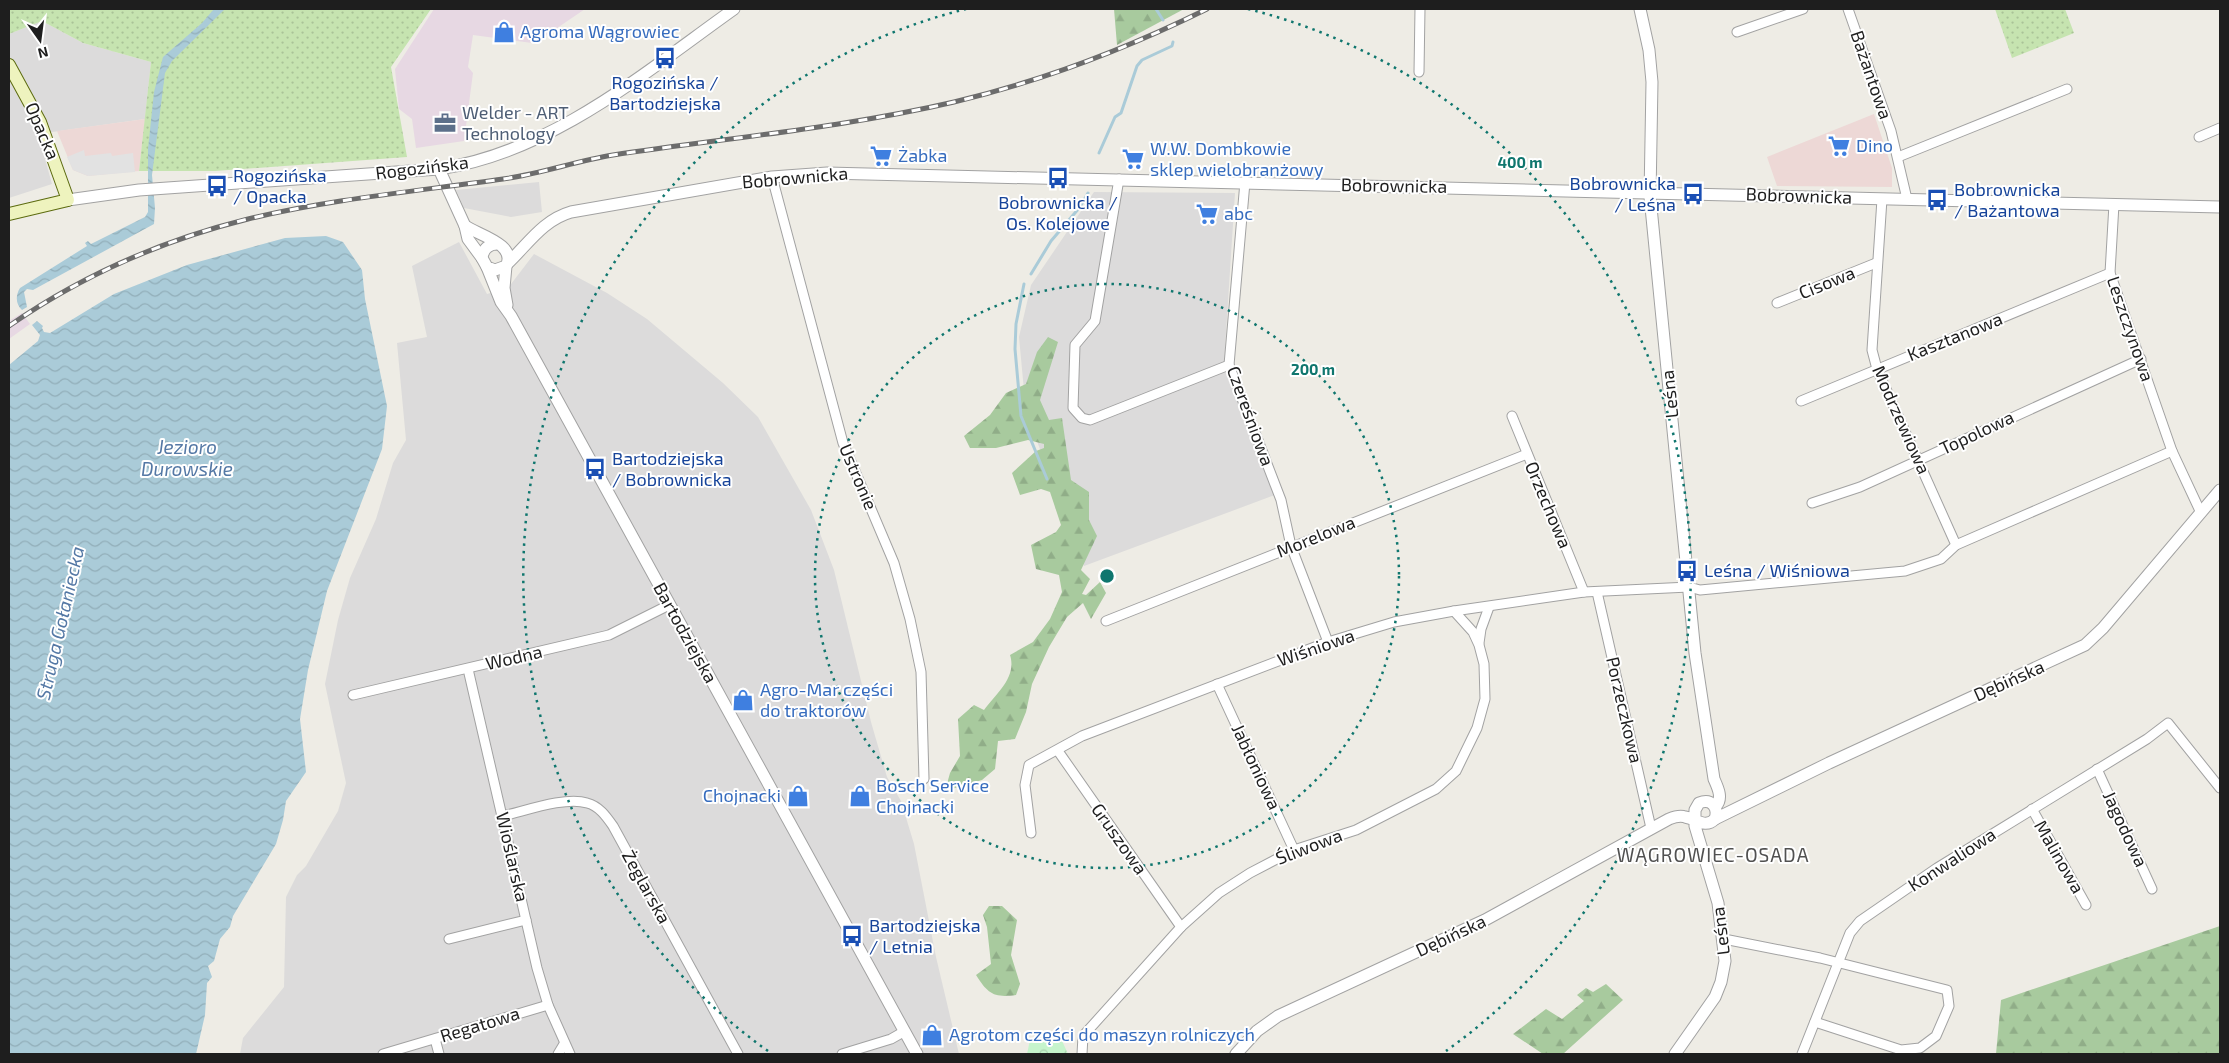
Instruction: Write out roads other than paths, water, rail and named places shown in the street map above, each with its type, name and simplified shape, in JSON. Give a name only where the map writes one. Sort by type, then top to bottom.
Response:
[{"type":"main road","name":"Opacka","points":[[9,65],[40,122],[68,200]]},
{"type":"main road","points":[[10,213],[68,200]]},
{"type":"street","name":"Rogozińska","points":[[68,200],[139,190],[439,169],[488,157],[553,130],[622,88],[734,9]]},
{"type":"street","points":[[1419,72],[1420,9]]},
{"type":"street","name":"Leśna","points":[[1640,9],[1650,58],[1652,82],[1650,192],[1698,678],[1714,779],[1720,800],[1716,806]]},
{"type":"street","points":[[1737,32],[1802,9]]},
{"type":"street","name":"Bażantowa","points":[[1848,9],[1898,157],[1908,199]]},
{"type":"street","points":[[1898,157],[2067,89]]},
{"type":"street","points":[[2199,137],[2220,128]]},
{"type":"street","name":"Bartodziejska","points":[[439,169],[465,226],[468,239],[485,262],[501,302],[511,316],[918,1054]]},
{"type":"street","name":"Bobrownicka","points":[[507,264],[548,222],[571,212],[772,177],[827,172],[2220,207]]},
{"type":"street","name":"Ustronie","points":[[772,177],[843,443],[894,562],[910,619],[921,672],[924,779]]},
{"type":"street","points":[[1119,179],[1095,321],[1075,345],[1073,408],[1082,418],[1090,420],[1229,365]]},
{"type":"street","name":"Czereśniowa","points":[[1246,182],[1229,365],[1282,500],[1291,546],[1328,642]]},
{"type":"street","name":"Modrzewiowa","points":[[1882,199],[1876,263],[1872,350],[1876,369],[1956,545]]},
{"type":"street","name":"Leszczynowa","points":[[2114,204],[2110,273],[2172,451],[2201,512]]},
{"type":"street","points":[[465,226],[501,246],[509,256],[507,264],[495,270],[485,262],[485,249],[492,244],[501,246],[524,246]]},
{"type":"street","name":"Cisowa","points":[[1777,302],[1876,263]]},
{"type":"street","name":"Bartodziejska","points":[[507,264],[504,295],[511,316]]},
{"type":"street","name":"Kasztanowa","points":[[1801,401],[2110,273]]},
{"type":"street","name":"Topolowa","points":[[1812,503],[1860,487],[2140,359]]},
{"type":"street","name":"Orzechowa","points":[[1512,416],[1584,592]]},
{"type":"street","points":[[1956,545],[2172,451]]},
{"type":"street","name":"Morelowa","points":[[1106,621],[1291,546],[1527,454]]},
{"type":"street","name":"Dębińska","points":[[1712,821],[1746,803],[2085,645],[2103,628],[2220,490]]},
{"type":"street","name":"Wiśniowa","points":[[1031,833],[1025,785],[1029,765],[1058,751],[1082,736],[1328,642],[1394,622],[1454,611],[1584,592],[1689,587],[1700,590],[1905,571],[1942,558],[1956,545]]},
{"type":"street","name":"Porzeczkowa","points":[[1597,592],[1651,828]]},
{"type":"street","name":"Wodna","points":[[353,695],[609,635],[669,605]]},
{"type":"street","name":"Śliwowa","points":[[1479,646],[1481,629],[1489,607]]},
{"type":"street","name":"Śliwowa","points":[[1082,1054],[1083,1036],[1181,927],[1220,893],[1250,873],[1294,850],[1356,830],[1436,789],[1456,770],[1477,728],[1485,699],[1484,664],[1479,646],[1473,632],[1454,611]]},
{"type":"street","name":"Wioślarska","points":[[468,668],[526,920],[548,1005],[570,1054]]},
{"type":"street","name":"Jabłoniowa","points":[[1217,684],[1294,850]]},
{"type":"street","name":"Konwaliowa","points":[[1802,1054],[1850,933],[1860,921],[1937,868],[2147,739],[2168,723],[2220,788]]},
{"type":"street","name":"Gruszowa","points":[[1058,751],[1181,927]]},
{"type":"street","name":"Jagodowa","points":[[2097,769],[2152,889]]},
{"type":"street","points":[[1701,803],[1709,802],[1716,806],[1712,821],[1702,824],[1696,820],[1695,810],[1712,790],[1714,779]]},
{"type":"street","name":"Żeglarska","points":[[503,816],[573,801],[588,803],[604,813],[613,826],[738,1054]]},
{"type":"street","name":"Dębińska","points":[[1669,819],[1677,812],[1701,803]]},
{"type":"street","name":"Dębińska","points":[[1716,806],[1746,803]]},
{"type":"street","name":"Malinowa","points":[[2032,809],[2086,905]]},
{"type":"street","name":"Dębińska","points":[[1236,1054],[1257,1031],[1278,1016],[1485,920],[1669,819],[1682,816],[1696,820]]},
{"type":"street","name":"Leśna","points":[[1675,1054],[1718,990],[1725,961],[1724,939],[1718,903],[1696,832],[1696,820]]},
{"type":"street","name":"Leśna","points":[[1705,856],[1703,839],[1712,821]]},
{"type":"street","points":[[449,939],[526,920]]},
{"type":"street","points":[[1724,939],[1820,958],[1947,990],[1949,1006],[1936,1036],[1920,1048],[1901,1050],[1815,1022]]},
{"type":"street","name":"Regatowa","points":[[383,1054],[548,1005]]},
{"type":"street","points":[[842,1054],[891,1039],[905,1032]]},
{"type":"street","points":[[435,1038],[439,1054]]},
{"type":"street","points":[[558,1054],[564,1044]]},
{"type":"water","points":[[214,9],[225,9],[172,61],[165,73],[152,175],[155,208],[154,224],[33,290],[27,289],[24,292],[27,307],[22,310],[18,306],[17,300],[20,288],[87,246],[85,243],[88,241],[91,244],[145,217],[148,212],[148,149],[154,92],[163,57],[202,23]]},
{"type":"water","name":"Jezioro Durowskie","points":[[326,236],[343,242],[362,270],[365,299],[387,406],[382,449],[327,591],[308,670],[300,719],[306,772],[286,801],[276,844],[233,916],[230,927],[220,939],[214,961],[208,966],[212,977],[207,983],[205,1015],[196,1054],[9,1054],[9,365],[38,341],[40,335],[32,325],[37,321],[43,326],[44,332],[50,333],[114,294],[187,265],[285,238]]},
{"type":"waterway","points":[[1156,9],[1163,20]]},
{"type":"waterway","points":[[1099,153],[1115,117],[1121,113],[1137,66],[1142,60],[1172,46],[1173,42]]},
{"type":"waterway","points":[[1031,274],[1051,241],[1080,207],[1088,193]]},
{"type":"waterway","points":[[1024,284],[1016,324],[1015,349],[1021,416],[1047,479]]},
{"type":"railway","points":[[9,326],[65,291],[124,262],[185,238],[248,219],[343,201],[517,177],[613,155],[827,126],[954,102],[987,94],[1083,63],[1207,9]]},
{"type":"place","name":"Agroma Wągrowiec","points":[[504,32]]},
{"type":"place","name":"Rogozińska / Bartodziejska","points":[[665,58]]},
{"type":"place","name":"Welder - ART Technology","points":[[445,123]]},
{"type":"place","name":"Dino","points":[[1839,146]]},
{"type":"place","name":"Żabka","points":[[881,156]]},
{"type":"place","name":"W.W. Dombkowie sklep wielobranżowy","points":[[1133,159]]},
{"type":"place","name":"Bobrownicka / Os. Kolejowe","points":[[1058,178]]},
{"type":"place","name":"Rogozińska / Opacka","points":[[217,186]]},
{"type":"place","name":"Bobrownicka / Leśna","points":[[1693,194]]},
{"type":"place","name":"Bobrownicka / Bażantowa","points":[[1937,200]]},
{"type":"place","name":"abc","points":[[1207,214]]},
{"type":"place","name":"Bartodziejska / Bobrownicka","points":[[595,469]]},
{"type":"place","name":"Leśna / Wiśniowa","points":[[1687,571]]},
{"type":"place","name":"Agro-Mar części do traktorów","points":[[743,700]]},
{"type":"place","name":"Chojnacki","points":[[798,796]]},
{"type":"place","name":"Bosch Service Chojnacki","points":[[860,796]]},
{"type":"place","name":"Bartodziejska / Letnia","points":[[852,936]]},
{"type":"place","name":"Agrotom części do maszyn rolniczych","points":[[932,1035]]},
{"type":"district","name":"WĄGROWIEC-OSADA","points":[[1713,855]]},
{"type":"water label","name":"Struga Gołaniecka","points":[[60,623]]}]
